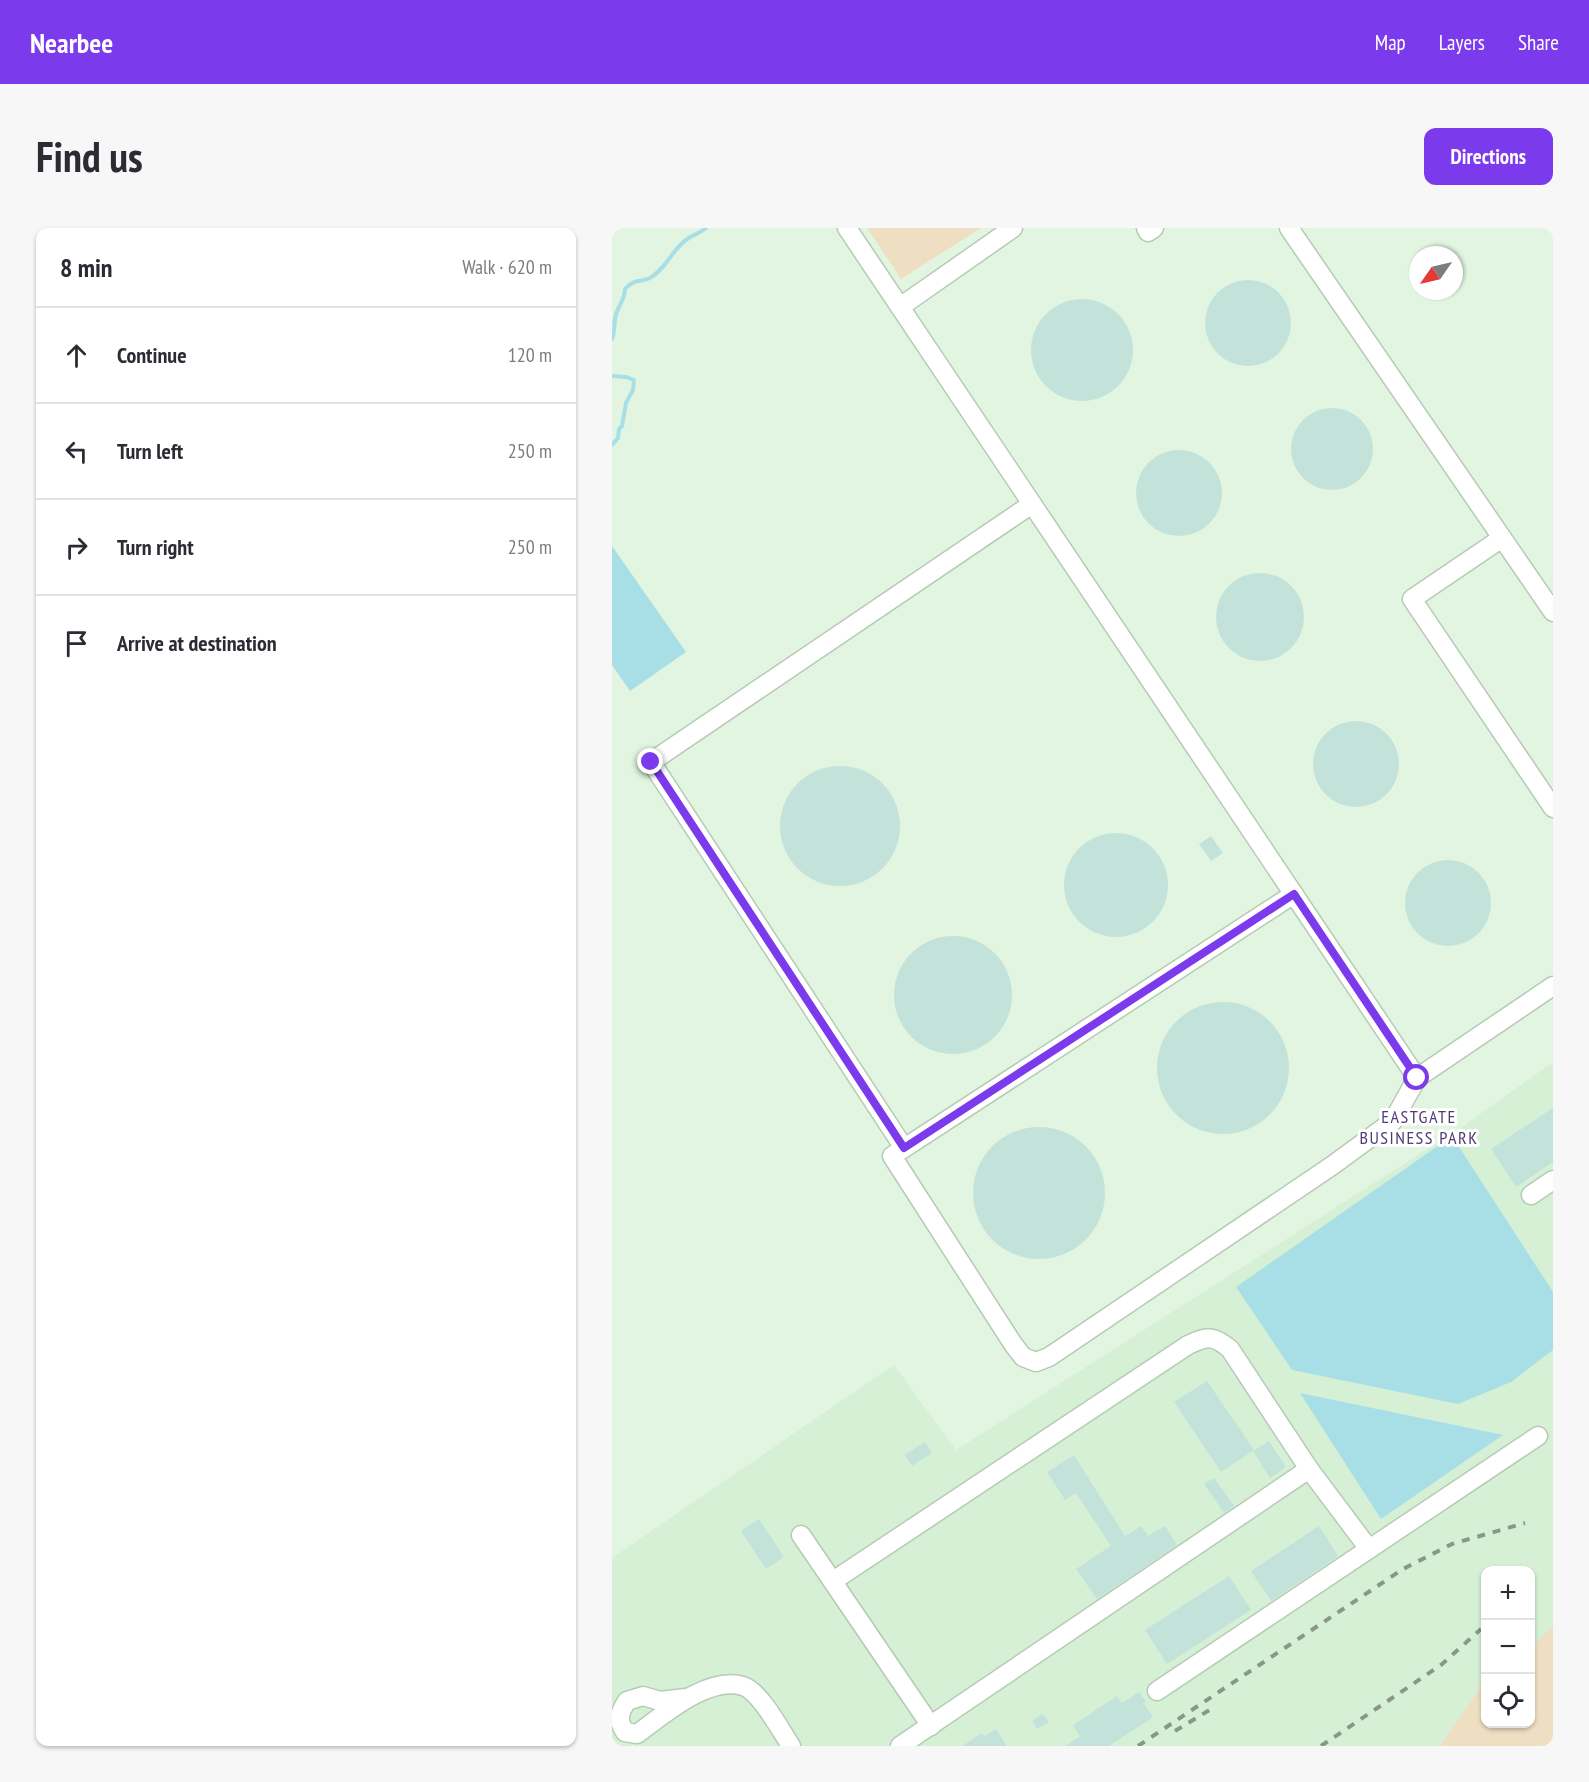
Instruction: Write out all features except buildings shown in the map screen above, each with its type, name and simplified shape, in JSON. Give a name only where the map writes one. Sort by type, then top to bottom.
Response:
[{"type":"lane","points":[[847,228],[1417,1078]]},
{"type":"lane","points":[[900,307],[1013,228]]},
{"type":"lane","points":[[1146,228],[1148,232],[1154,228]]},
{"type":"lane","points":[[1288,228],[1553,612]]},
{"type":"lane","points":[[904,1148],[651,762],[1032,504]]},
{"type":"lane","points":[[1502,538],[1412,599],[1553,808]]},
{"type":"lane","points":[[1294,894],[892,1156],[1023,1357],[1036,1362],[1049,1357],[1351,1153],[1393,1121],[1417,1078],[1553,986]]},
{"type":"lane","points":[[1531,1195],[1553,1180]]},
{"type":"lane","points":[[832,1581],[1188,1345],[1206,1337],[1219,1340],[1230,1349],[1310,1468],[1369,1549]]},
{"type":"lane","points":[[1157,1691],[1538,1436]]},
{"type":"lane","points":[[900,1746],[1310,1468]]},
{"type":"lane","points":[[801,1535],[931,1726]]},
{"type":"lane","points":[[686,1698],[710,1688],[728,1685],[744,1686],[758,1697],[791,1746]]},
{"type":"shaded area","points":[[867,228],[981,228],[901,279]]},
{"type":"shaded area","points":[[1553,1062],[1553,1626],[1535,1643],[1535,1566],[1481,1566],[1481,1687],[1440,1746],[612,1746],[612,1558],[894,1365],[956,1450],[1462,1127]]},
{"type":"shaded area","points":[[1553,1626],[1553,1746],[1440,1746],[1481,1687],[1481,1728],[1535,1728],[1535,1643]]},
{"type":"water","points":[[612,546],[686,652],[630,691],[612,665]]},
{"type":"water","points":[[1452,1136],[1553,1292],[1553,1350],[1511,1382],[1458,1404],[1292,1370],[1236,1287]]},
{"type":"water","points":[[1300,1393],[1503,1435],[1381,1519]]},
{"type":"waterway","points":[[612,339],[616,314],[625,289],[632,283],[656,274],[681,244],[706,228]]},
{"type":"waterway","points":[[612,376],[634,380],[618,438],[612,445]]},
{"type":"railway","points":[[1138,1746],[1403,1569],[1452,1544],[1525,1523]]},
{"type":"railway","points":[[1321,1746],[1441,1665],[1481,1629]]},
{"type":"railway","points":[[1175,1731],[1216,1706]]},
{"type":"district","name":"EASTGATE BUSINESS PARK","points":[[1419,1126]]},
{"type":"route","points":[[651,762],[904,1148],[1294,894],[1417,1078]]}]
